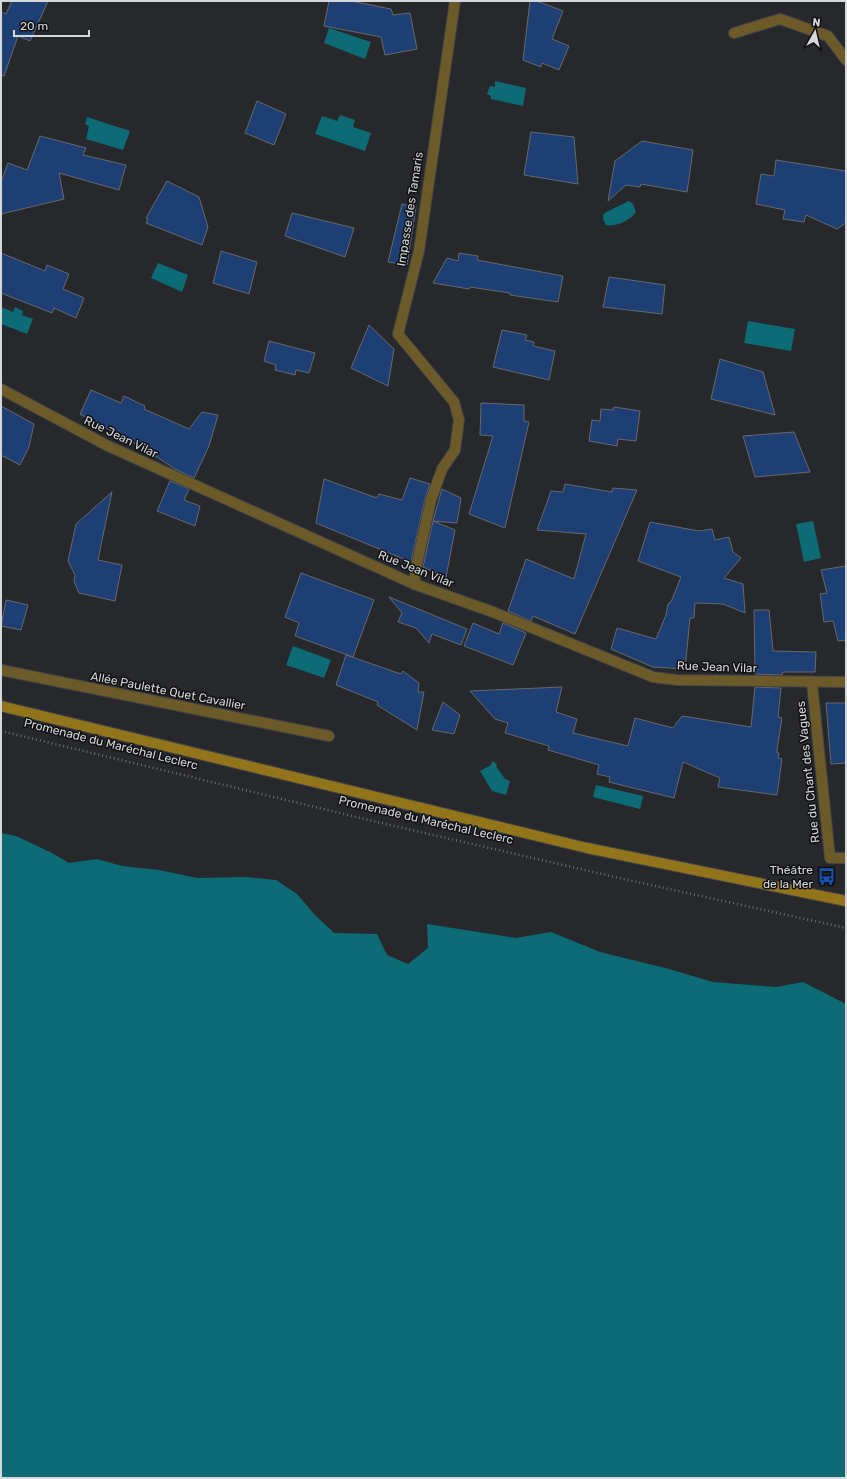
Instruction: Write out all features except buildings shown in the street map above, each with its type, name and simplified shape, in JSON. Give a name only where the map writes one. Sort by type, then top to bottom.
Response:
[{"type":"main road","name":"Promenade du Maréchal Leclerc","points":[[1,706],[587,848],[846,901]]},
{"type":"street","name":"Impasse des Tamaris","points":[[414,584],[416,568],[431,500],[442,470],[455,450],[459,420],[454,402],[398,334],[419,251],[455,1]]},
{"type":"street","points":[[734,33],[780,19],[828,36],[846,60]]},
{"type":"street","name":"Rue Jean Vilar","points":[[1,389],[108,446],[414,584],[493,612],[653,677],[677,680],[812,683],[846,682]]},
{"type":"street","name":"Allée Paulette Quet Cavallier","points":[[1,670],[329,736]]},
{"type":"street","name":"Rue du Chant des Vagues","points":[[812,683],[830,858],[846,858]]},
{"type":"path","name":"Promenade du Maréchal Leclerc","points":[[1,731],[385,824],[846,928]]},
{"type":"water","points":[[329,28],[371,42],[365,59],[324,43]]},
{"type":"water","points":[[495,81],[526,88],[523,106],[491,99],[491,96],[487,94],[490,86],[495,87]]},
{"type":"water","points":[[340,115],[355,120],[353,127],[371,133],[365,151],[315,134],[322,116],[337,121]]},
{"type":"water","points":[[87,117],[130,131],[123,150],[86,139],[89,126],[85,124]]},
{"type":"water","points":[[629,201],[633,204],[636,212],[634,215],[618,224],[610,226],[606,225],[603,215],[606,212]]},
{"type":"water","points":[[158,263],[188,275],[182,292],[151,278]]},
{"type":"water","points":[[1,307],[13,312],[15,307],[23,311],[22,315],[33,319],[27,334],[1,324]]},
{"type":"water","points":[[748,321],[795,329],[791,351],[744,343]]},
{"type":"water","points":[[813,521],[821,558],[804,562],[796,524]]},
{"type":"water","points":[[293,646],[331,660],[324,678],[286,665]]},
{"type":"water","points":[[492,761],[497,764],[496,766],[505,779],[510,781],[506,795],[492,791],[480,771],[491,765]]},
{"type":"water","points":[[596,785],[643,796],[640,809],[593,797]]},
{"type":"water","points":[[1,833],[16,836],[69,863],[97,859],[122,866],[159,870],[197,878],[245,877],[276,880],[297,894],[315,915],[334,933],[377,934],[387,955],[408,964],[428,948],[427,924],[516,938],[551,932],[600,952],[669,969],[713,982],[776,987],[803,982],[846,1004],[846,1478],[1,1478]]},
{"type":"place","name":"Théâtre de la Mer","points":[[826,877]]}]
